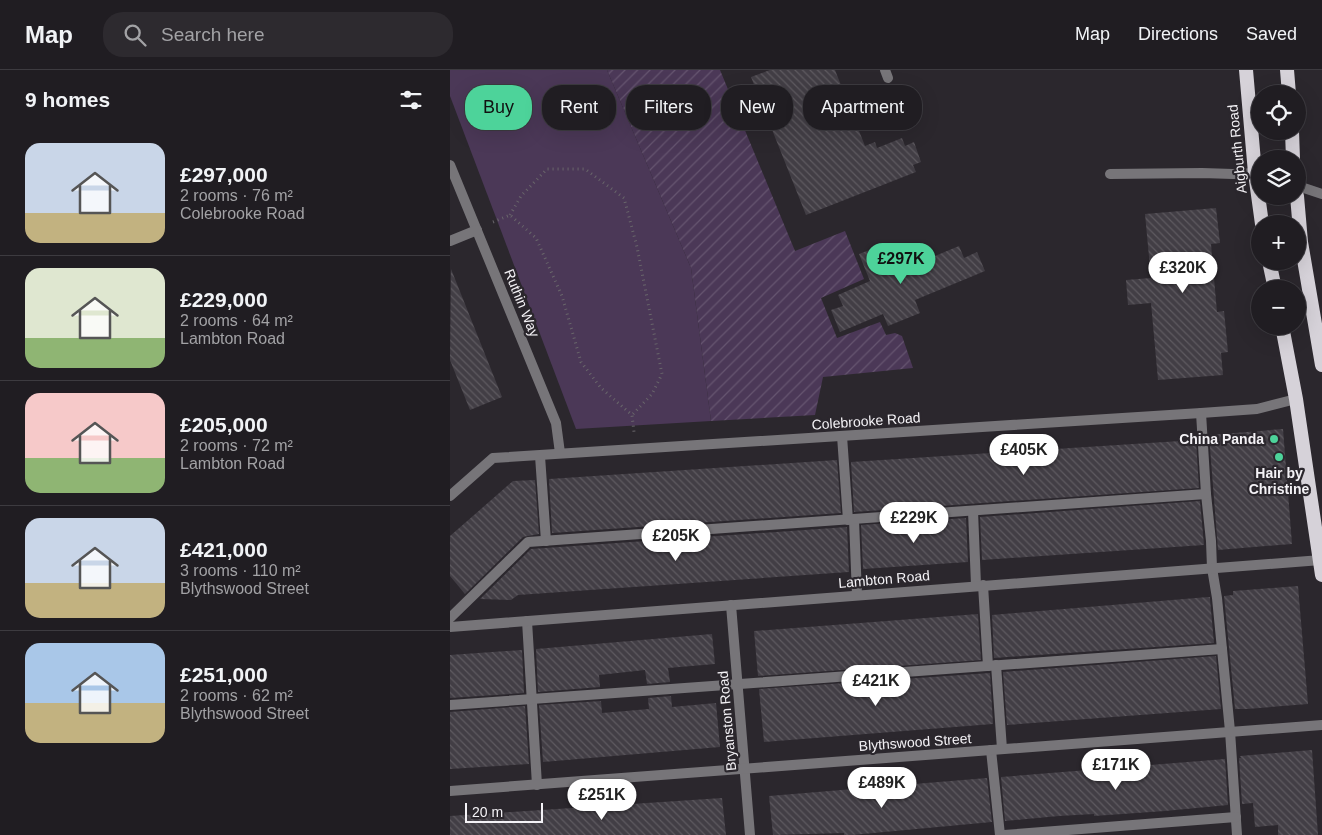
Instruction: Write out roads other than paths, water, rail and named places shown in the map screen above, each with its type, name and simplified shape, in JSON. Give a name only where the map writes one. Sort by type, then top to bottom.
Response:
[{"type":"highway","name":"Aigburth Road","points":[[1246,70],[1253,150]]},
{"type":"highway","points":[[1288,70],[1289,85]]},
{"type":"highway","points":[[1298,205],[1301,242],[1322,365]]},
{"type":"highway","points":[[1284,335],[1296,399],[1322,575]]},
{"type":"street","name":"Ruthin Way","points":[[450,165],[556,423],[560,453]]},
{"type":"street","points":[[1110,174],[1251,173]]},
{"type":"street","points":[[1306,189],[1322,194]]},
{"type":"street","points":[[450,241],[477,230]]},
{"type":"street","name":"Colebrooke Road","points":[[450,496],[493,458],[1258,409],[1296,399]]},
{"type":"street","points":[[1201,413],[1212,568],[1217,598],[1230,732],[1237,835]]},
{"type":"street","points":[[842,436],[857,595]]},
{"type":"street","points":[[540,456],[546,541]]},
{"type":"street","points":[[450,618],[528,542],[1206,494]]},
{"type":"street","points":[[973,511],[979,585],[992,665],[1002,749]]},
{"type":"street","name":"Lambton Road","points":[[450,628],[979,585],[1320,560]]},
{"type":"street","name":"Bryanston Road","points":[[731,605],[750,835]]},
{"type":"street","points":[[527,621],[537,785]]},
{"type":"street","points":[[450,705],[1222,649]]},
{"type":"street","name":"Blythswood Street","points":[[450,791],[744,770],[1322,724]]},
{"type":"street","points":[[991,750],[1000,835]]},
{"type":"street","points":[[1004,835],[1236,817]]},
{"type":"place","name":"China Panda","points":[[1274,439]]},
{"type":"place","name":"Hair by Christine","points":[[1279,457]]}]
